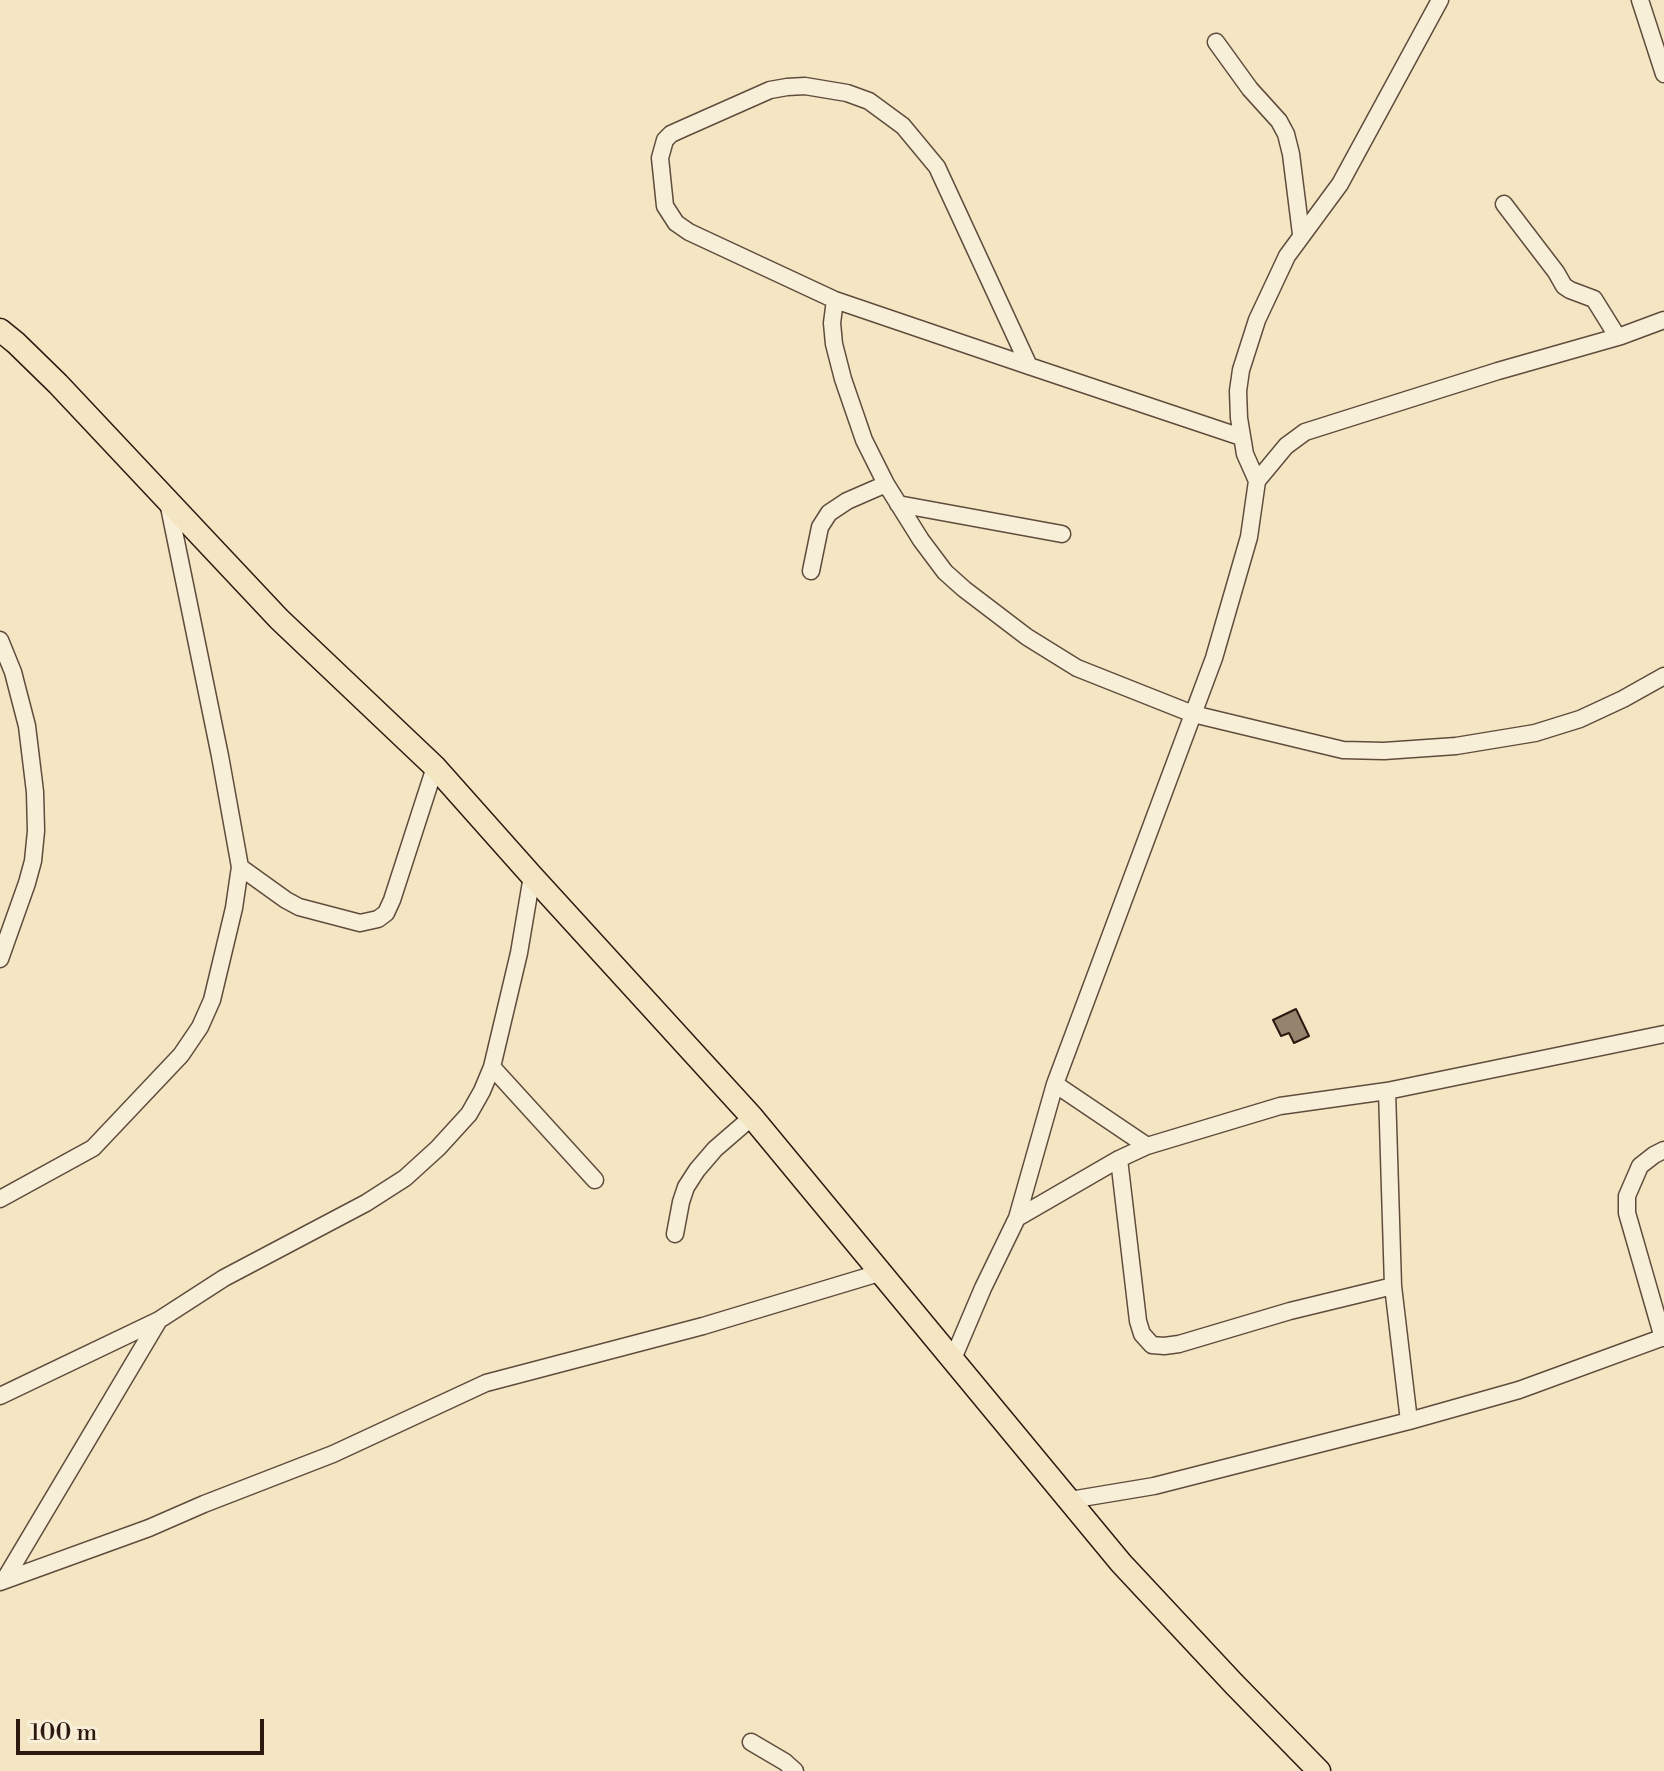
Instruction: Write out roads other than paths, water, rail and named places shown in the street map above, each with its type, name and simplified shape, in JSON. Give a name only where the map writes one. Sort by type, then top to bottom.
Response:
[{"type":"main road","points":[[0,330],[43,368],[279,619],[435,767],[752,1117],[1121,1563],[1319,1771]]},
{"type":"street","points":[[1257,481],[1241,437],[1238,391],[1241,370],[1265,299],[1301,234],[1340,184],[1440,0]]},
{"type":"street","points":[[1640,0],[1664,74]]},
{"type":"street","points":[[1216,42],[1286,134],[1301,234]]},
{"type":"street","points":[[1029,366],[937,167],[903,126],[869,101],[823,88],[787,87],[757,94],[671,134],[665,140],[661,150],[661,175],[665,206],[676,223],[689,232],[835,300],[1029,366],[1241,437]]},
{"type":"street","points":[[1504,204],[1564,286],[1594,299],[1617,336]]},
{"type":"street","points":[[835,300],[832,323],[834,344],[864,440],[886,484],[921,540],[945,572],[964,589],[1027,637],[1077,668],[1193,714],[1343,750],[1384,751],[1456,746],[1535,733],[1580,719],[1664,676]]},
{"type":"street","points":[[952,1361],[1017,1218],[1055,1084],[1214,658],[1249,537],[1257,481],[1286,446],[1305,432],[1664,320]]},
{"type":"street","points":[[811,571],[820,527],[829,513],[847,501],[886,484]]},
{"type":"street","points":[[0,1199],[93,1148],[171,1067],[200,1027],[212,1000],[234,908],[240,867],[168,500]]},
{"type":"street","points":[[898,504],[1062,534]]},
{"type":"street","points":[[0,640],[13,672],[27,726],[36,831],[27,883],[0,959]]},
{"type":"street","points":[[240,867],[299,907],[360,923],[378,919],[386,913],[392,900],[435,767]]},
{"type":"street","points":[[0,1396],[159,1320],[224,1278],[366,1203],[405,1178],[438,1148],[469,1114],[492,1067],[519,953],[532,876]]},
{"type":"street","points":[[1017,1218],[1147,1146],[1280,1106],[1387,1091],[1664,1034]]},
{"type":"street","points":[[492,1067],[595,1180]]},
{"type":"street","points":[[1055,1084],[1147,1146]]},
{"type":"street","points":[[1387,1091],[1393,1286],[1409,1421]]},
{"type":"street","points":[[675,1234],[686,1187],[697,1170],[715,1149],[752,1117]]},
{"type":"street","points":[[1070,1500],[1154,1486],[1409,1421],[1519,1390],[1664,1337],[1627,1213],[1627,1196],[1640,1166],[1664,1150]]},
{"type":"street","points":[[1119,1159],[1138,1321],[1142,1334],[1152,1345],[1179,1344],[1290,1311],[1393,1286]]},
{"type":"street","points":[[3,1581],[149,1528],[333,1454],[486,1383],[703,1326],[879,1273]]},
{"type":"street","points":[[3,1581],[159,1320]]},
{"type":"street","points":[[751,1742],[795,1771]]}]
